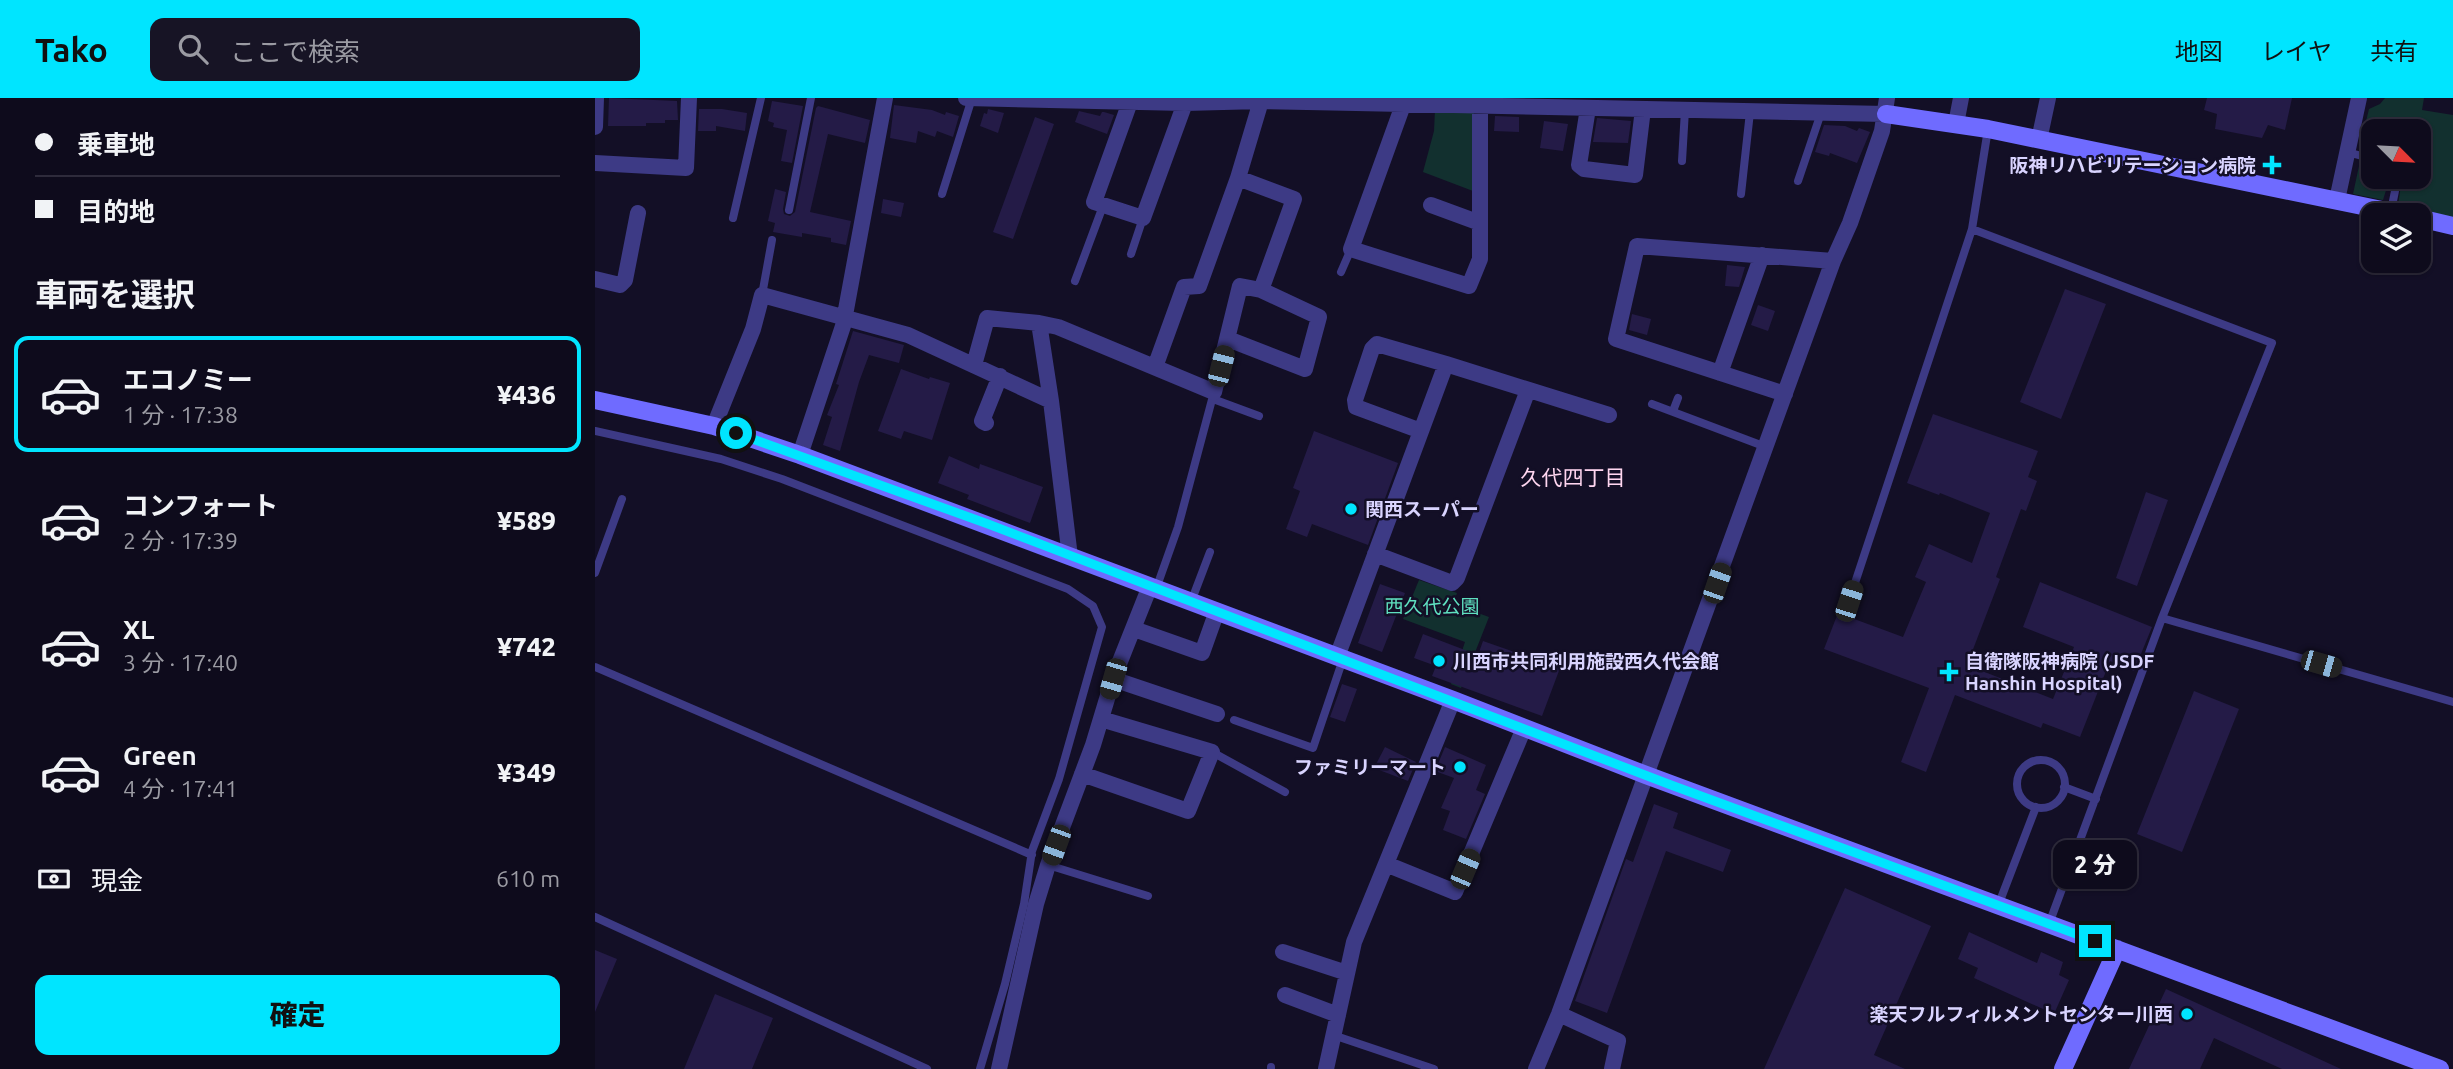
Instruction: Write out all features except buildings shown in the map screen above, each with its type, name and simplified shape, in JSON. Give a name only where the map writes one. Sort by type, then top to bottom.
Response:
[{"type":"street","points":[[595,127],[596,98]]},
{"type":"street","points":[[595,163],[686,168],[689,98]]},
{"type":"street","points":[[800,455],[819,404],[844,319],[885,98]]},
{"type":"street","points":[[966,98],[1185,103],[1220,99],[1376,101],[1403,105],[1487,104],[1821,113],[1886,106],[1956,124],[2361,206]]},
{"type":"street","points":[[1956,124],[1961,98]]},
{"type":"street","points":[[2039,140],[2048,98]]},
{"type":"street","points":[[2337,200],[2359,98]]},
{"type":"street","points":[[1155,367],[1184,287],[1199,286],[1238,178],[1261,101]]},
{"type":"street","points":[[1130,102],[1094,202],[1143,218],[1185,103]]},
{"type":"street","points":[[1403,105],[1351,249],[1475,288],[1480,259],[1487,104]]},
{"type":"street","points":[[1536,1069],[1559,1014],[1833,261],[1850,223],[1886,106]]},
{"type":"street","points":[[1588,108],[1579,165],[1584,169],[1635,175],[1643,109]]},
{"type":"street","points":[[1238,178],[1294,199],[1261,289]]},
{"type":"street","points":[[1431,205],[1480,223]]},
{"type":"street","points":[[595,279],[620,285],[625,280],[638,212]]},
{"type":"street","points":[[2431,221],[2453,226]]},
{"type":"street","points":[[1785,394],[1616,339],[1637,246],[1833,261]]},
{"type":"street","points":[[1720,373],[1762,255]]},
{"type":"street","points":[[974,365],[987,318],[1038,323],[1058,327],[1214,395],[1240,286],[1261,289],[1319,317],[1305,369],[1228,339]]},
{"type":"street","points":[[714,426],[753,329],[762,295],[908,335],[1051,401]]},
{"type":"street","points":[[1038,323],[1051,401],[1070,557]]},
{"type":"street","points":[[1421,431],[1356,407],[1355,400],[1372,349],[1377,344],[1609,415]]},
{"type":"street","points":[[1340,658],[1375,554],[1446,364]]},
{"type":"street","points":[[982,421],[1000,376]]},
{"type":"street","points":[[1375,554],[1452,583],[1457,578],[1528,390]]},
{"type":"street","points":[[595,400],[714,426],[800,455],[1646,775],[2441,1069]]},
{"type":"street","points":[[999,1069],[1036,904],[1048,865],[1113,679],[1153,587]]},
{"type":"street","points":[[1134,629],[1202,653],[1217,611]]},
{"type":"street","points":[[1113,679],[1217,714]]},
{"type":"street","points":[[1326,1069],[1353,942],[1453,700]]},
{"type":"street","points":[[1082,774],[1188,811],[1212,752],[1101,719]]},
{"type":"street","points":[[1386,864],[1455,892],[1524,729]]},
{"type":"street","points":[[2063,1069],[2117,949]]},
{"type":"street","points":[[1283,953],[1347,973]]},
{"type":"street","points":[[1285,995],[1338,1014]]},
{"type":"street","points":[[1559,1014],[1618,1041],[1612,1069]]},
{"type":"lane","points":[[733,219],[761,98]]},
{"type":"lane","points":[[789,210],[811,98]]},
{"type":"lane","points":[[942,194],[972,98]]},
{"type":"lane","points":[[1682,161],[1685,110]]},
{"type":"lane","points":[[1741,194],[1750,112]]},
{"type":"lane","points":[[1798,181],[1821,113]]},
{"type":"lane","points":[[1849,601],[1972,229],[1988,129]]},
{"type":"lane","points":[[2347,152],[2361,156]]},
{"type":"lane","points":[[1075,281],[1103,206]]},
{"type":"lane","points":[[1131,254],[1143,218]]},
{"type":"lane","points":[[1972,229],[2272,342],[2162,618],[2049,924]]},
{"type":"lane","points":[[762,295],[772,240]]},
{"type":"lane","points":[[1341,272],[1351,249]]},
{"type":"lane","points":[[1153,587],[1178,527],[1214,395],[1259,416]]},
{"type":"lane","points":[[1673,411],[1678,398]]},
{"type":"lane","points":[[1652,404],[1766,447]]},
{"type":"lane","points":[[595,431],[720,460],[782,479],[1068,589],[1093,606],[1102,627],[1059,779],[1032,855],[1024,904],[1005,984],[980,1069]]},
{"type":"lane","points":[[595,573],[622,499]]},
{"type":"lane","points":[[1191,602],[1210,552]]},
{"type":"lane","points":[[2162,618],[2453,702]]},
{"type":"lane","points":[[1234,720],[1313,748],[1340,658]]},
{"type":"lane","points":[[595,667],[1032,855]]},
{"type":"lane","points":[[1212,752],[1285,792]]},
{"type":"lane","points":[[2038,760],[2050,762],[2063,775],[2064,787],[2055,803],[2048,807],[2036,807],[2023,800],[2017,782],[2022,770],[2029,763],[2038,760]]},
{"type":"lane","points":[[2064,787],[2096,799]]},
{"type":"lane","points":[[1998,906],[2036,807]]},
{"type":"lane","points":[[1048,865],[1148,896]]},
{"type":"lane","points":[[595,917],[927,1069]]},
{"type":"lane","points":[[1333,1035],[1434,1069]]},
{"type":"green space","points":[[2385,98],[2424,98],[2422,110],[2453,115],[2453,218],[2431,213],[2431,203],[2398,203],[2400,189],[2431,189],[2431,119],[2367,119],[2369,109],[2380,104]]},
{"type":"green space","points":[[1435,110],[1474,110],[1473,191],[1423,172],[1434,131]]},
{"type":"green space","points":[[2359,166],[2361,189],[2386,189],[2383,200],[2353,194]]},
{"type":"green space","name":"西久代公園","points":[[1419,580],[1457,593],[1453,604],[1489,617],[1461,688],[1451,684],[1465,642],[1403,619]]},
{"type":"place","name":"阪神リハビリテーション病院","points":[[2272,165]]},
{"type":"place","name":"関西スーパー","points":[[1351,509]]},
{"type":"place","name":"川西市共同利用施設西久代会館","points":[[1439,661]]},
{"type":"place","name":"自衛隊阪神病院 (JSDF Hanshin Hospital)","points":[[1949,672]]},
{"type":"place","name":"ファミリーマート","points":[[1460,767]]},
{"type":"place","name":"楽天フルフィルメントセンター川西","points":[[2187,1014]]},
{"type":"district","name":"久代四丁目","points":[[1573,477]]},
{"type":"route","points":[[736,433],[988,524],[1671,785],[2095,941]]}]
